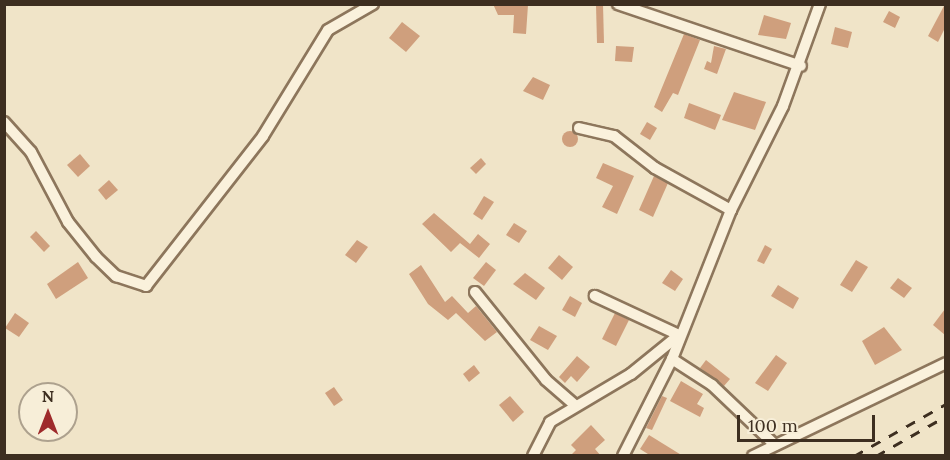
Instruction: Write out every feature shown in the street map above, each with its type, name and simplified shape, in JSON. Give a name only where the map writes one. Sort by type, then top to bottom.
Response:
[{"type":"street","points":[[4,122],[31,152],[68,222],[96,257],[116,276],[146,286],[263,136],[328,30],[373,4]]},
{"type":"street","points":[[618,4],[801,66]]},
{"type":"street","points":[[623,456],[672,359],[679,335],[731,210],[801,66],[820,4]]},
{"type":"street","points":[[579,128],[614,136],[655,168],[731,210]]},
{"type":"street","points":[[475,292],[546,380],[574,404]]},
{"type":"street","points":[[595,296],[679,335]]},
{"type":"street","points":[[533,456],[550,422],[574,404],[631,374],[679,335]]},
{"type":"street","points":[[672,359],[712,385],[775,445]]},
{"type":"street","points":[[753,456],[945,363]]},
{"type":"building","points":[[493,4],[528,5],[526,34],[513,33],[514,15],[498,15]]},
{"type":"building","points":[[603,4],[604,43],[597,43],[596,5]]},
{"type":"building","points":[[945,4],[945,28],[938,42],[928,36]]},
{"type":"building","points":[[889,11],[900,17],[895,28],[883,22]]},
{"type":"building","points":[[764,15],[791,23],[786,39],[758,35]]},
{"type":"building","points":[[402,22],[420,36],[406,52],[389,38]]},
{"type":"building","points":[[835,27],[852,32],[848,48],[831,44]]},
{"type":"building","points":[[684,34],[700,40],[678,95],[673,93],[662,112],[654,107]]},
{"type":"building","points":[[616,46],[634,47],[632,62],[615,61]]},
{"type":"building","points":[[714,46],[726,49],[717,74],[704,69],[707,61],[711,63]]},
{"type":"building","points":[[533,77],[550,85],[543,100],[523,91]]},
{"type":"building","points":[[734,92],[766,102],[755,130],[722,120]]},
{"type":"building","points":[[689,103],[721,115],[715,130],[684,118]]},
{"type":"building","points":[[647,122],[657,128],[650,140],[640,134]]},
{"type":"building","points":[[570,131],[578,139],[570,147],[562,139]]},
{"type":"building","points":[[80,154],[90,166],[78,177],[67,165]]},
{"type":"building","points":[[481,158],[486,164],[476,174],[470,168]]},
{"type":"building","points":[[603,163],[634,176],[617,214],[602,207],[613,186],[596,178]]},
{"type":"building","points":[[654,176],[668,183],[653,217],[639,210]]},
{"type":"building","points":[[109,180],[118,190],[106,200],[98,190]]},
{"type":"building","points":[[484,196],[494,202],[482,220],[473,214]]},
{"type":"building","points":[[434,213],[470,244],[478,234],[490,244],[479,258],[460,243],[451,252],[422,224]]},
{"type":"building","points":[[514,223],[527,231],[519,243],[506,235]]},
{"type":"building","points":[[36,231],[50,246],[44,252],[30,237]]},
{"type":"building","points":[[357,240],[368,247],[356,263],[345,255]]},
{"type":"building","points":[[765,245],[772,249],[764,264],[757,261]]},
{"type":"building","points":[[559,255],[573,267],[562,280],[548,268]]},
{"type":"building","points":[[856,260],[868,267],[852,292],[840,285]]},
{"type":"building","points":[[78,262],[88,278],[56,299],[47,284]]},
{"type":"building","points":[[486,262],[496,270],[484,286],[473,278]]},
{"type":"building","points":[[421,265],[445,302],[452,296],[468,313],[476,306],[497,332],[485,341],[456,313],[448,320],[428,304],[409,274]]},
{"type":"building","points":[[671,270],[683,279],[675,291],[662,283]]},
{"type":"building","points":[[525,273],[545,288],[536,300],[513,284]]},
{"type":"building","points":[[898,278],[912,288],[904,298],[890,288]]},
{"type":"building","points":[[778,285],[799,298],[793,309],[771,296]]},
{"type":"building","points":[[570,296],[582,303],[575,317],[562,310]]},
{"type":"building","points":[[945,309],[945,335],[933,325]]},
{"type":"building","points":[[15,313],[29,323],[19,337],[5,328]]},
{"type":"building","points":[[615,313],[629,320],[616,346],[602,339]]},
{"type":"building","points":[[539,326],[557,336],[548,350],[530,340]]},
{"type":"building","points":[[884,327],[902,350],[875,365],[862,341]]},
{"type":"building","points":[[776,355],[787,363],[768,391],[755,383]]},
{"type":"building","points":[[577,356],[590,367],[577,382],[571,376],[565,383],[559,377]]},
{"type":"building","points":[[706,360],[730,379],[724,386],[700,368]]},
{"type":"building","points":[[474,365],[480,373],[469,382],[463,374]]},
{"type":"building","points":[[681,381],[703,394],[697,404],[704,408],[700,417],[670,401]]},
{"type":"building","points":[[334,387],[343,400],[334,406],[325,393]]},
{"type":"building","points":[[510,396],[524,412],[513,422],[499,405]]},
{"type":"building","points":[[662,396],[667,398],[652,430],[646,428]]},
{"type":"building","points":[[591,425],[605,440],[595,449],[601,456],[570,456],[576,450],[571,445]]},
{"type":"building","points":[[649,435],[683,456],[651,456],[640,449]]},
{"type":"railway","points":[[854,456],[946,404]]},
{"type":"railway","points":[[876,456],[946,416]]}]
